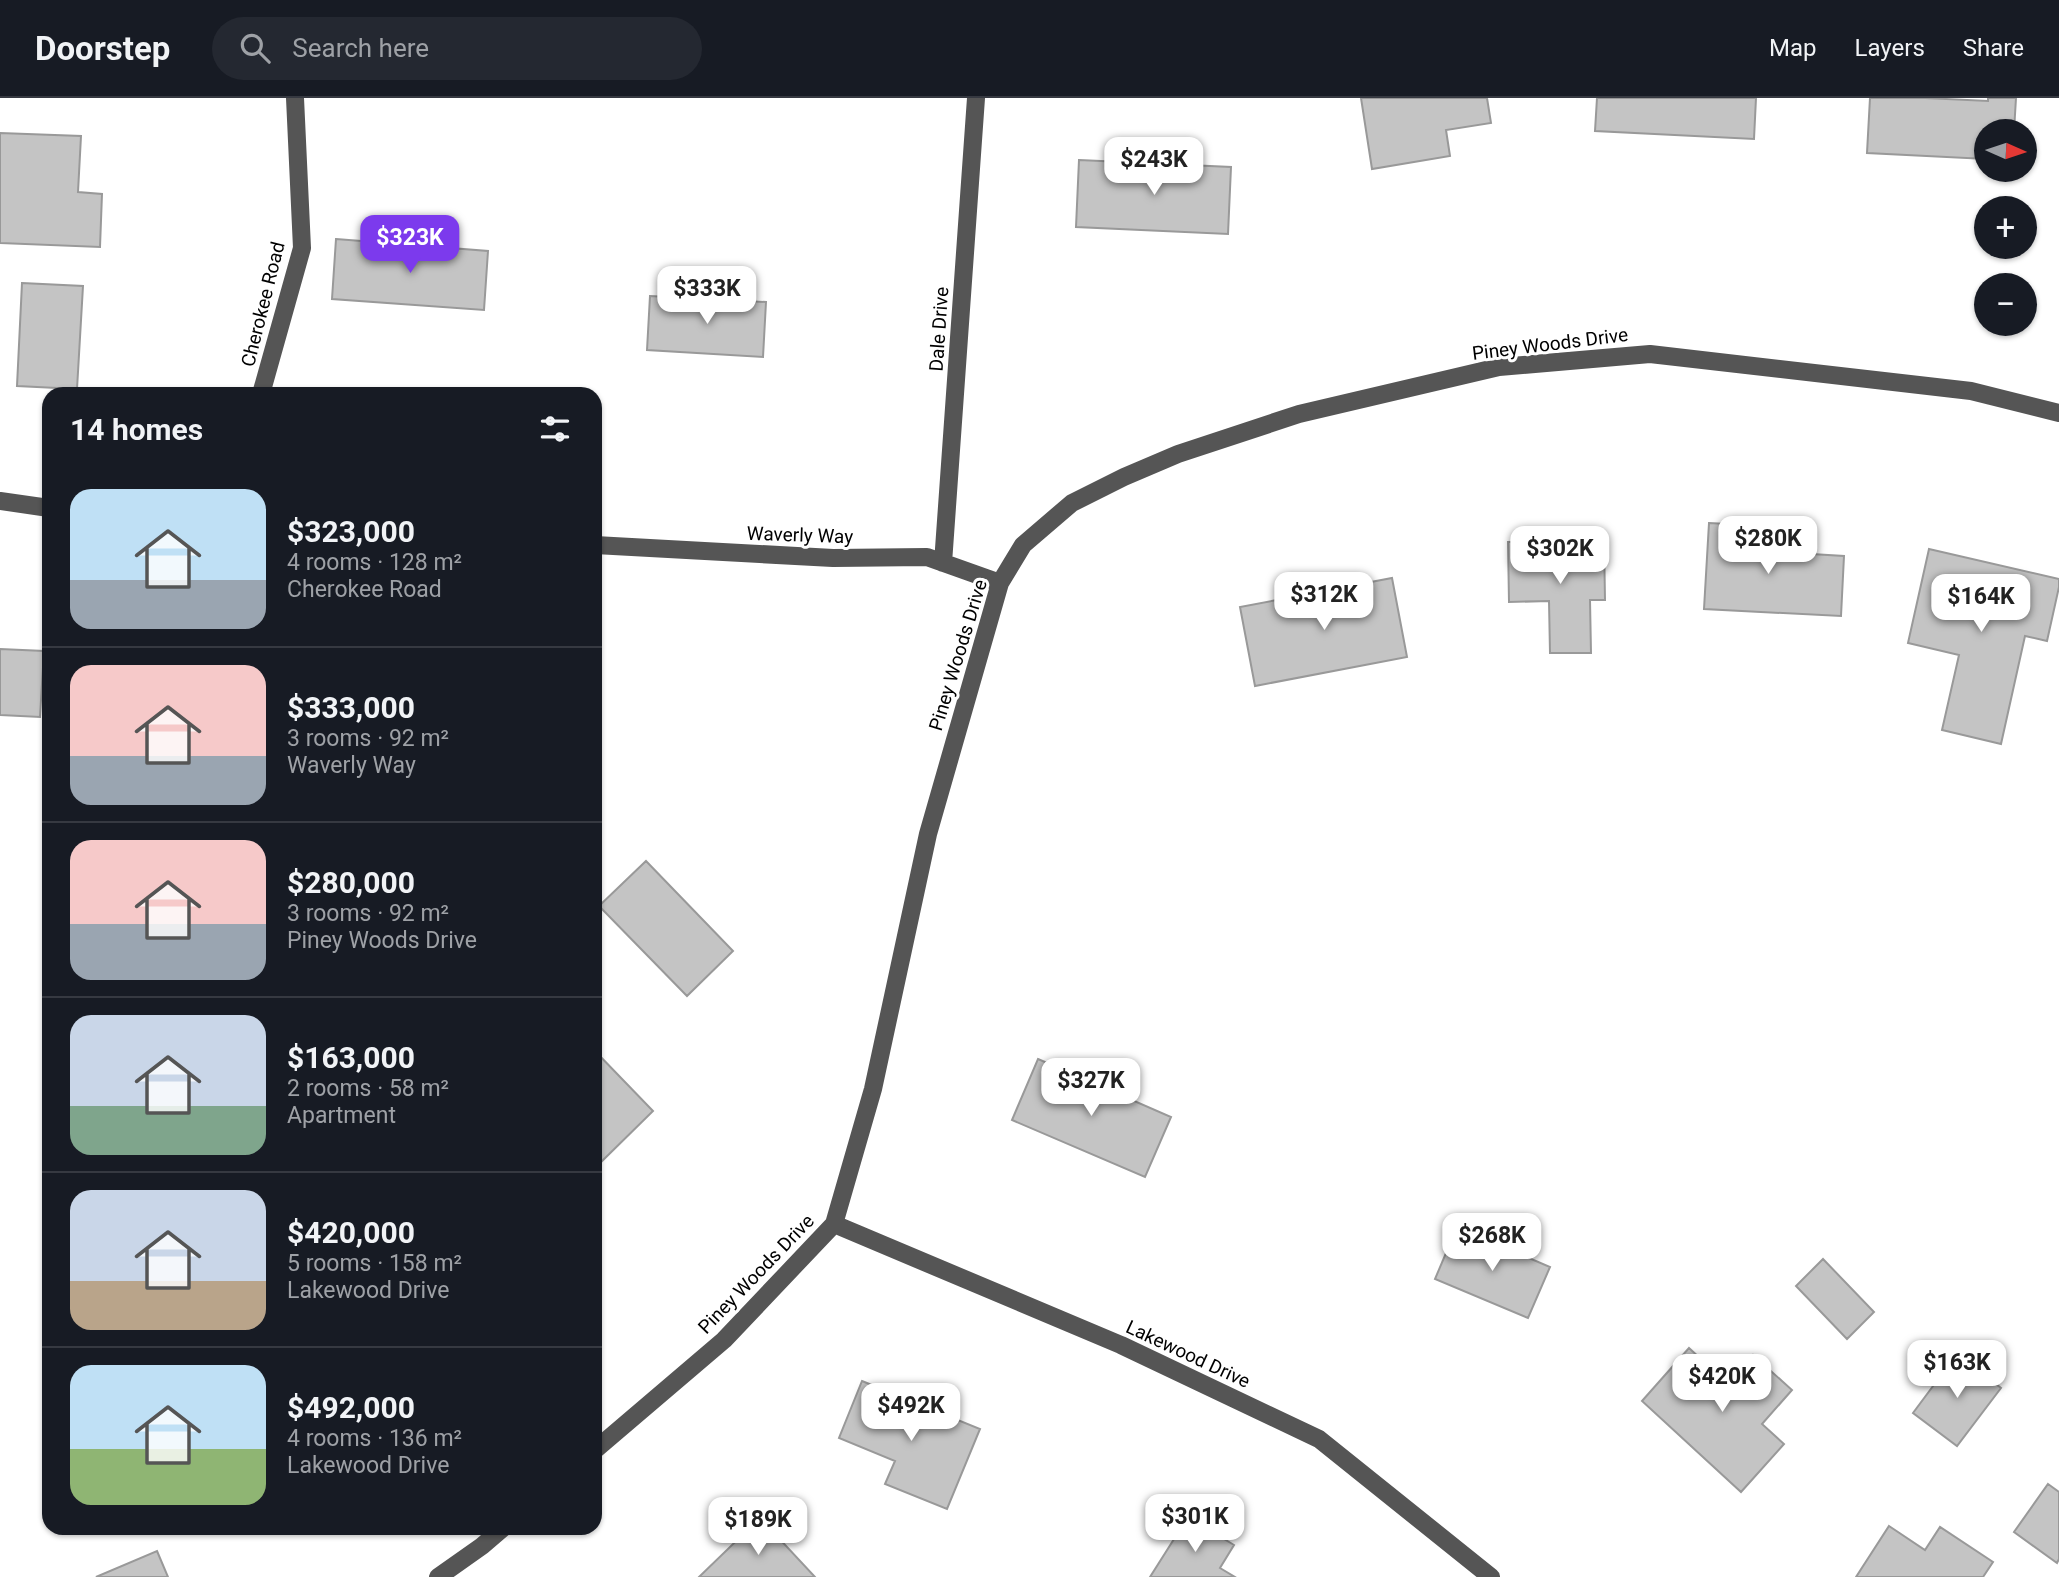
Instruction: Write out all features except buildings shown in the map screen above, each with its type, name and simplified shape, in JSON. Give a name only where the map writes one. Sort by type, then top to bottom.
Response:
[{"type":"street","name":"Cherokee Road","points":[[263,387],[302,248],[295,98]]},
{"type":"street","name":"Dale Drive","points":[[943,563],[976,98]]},
{"type":"street","name":"Piney Woods Drive","points":[[602,1444],[724,1340],[834,1224],[873,1089],[928,834],[1000,583],[1023,545],[1072,503],[1178,454],[1299,414],[1499,367],[1650,354],[1971,391],[2059,413]]},
{"type":"street","points":[[0,501],[42,507]]},
{"type":"street","name":"Waverly Way","points":[[602,545],[833,558],[927,557],[1000,583]]},
{"type":"street","name":"Lakewood Drive","points":[[834,1224],[1121,1345],[1319,1439],[1490,1577]]},
{"type":"street","points":[[438,1577],[495,1535]]}]
